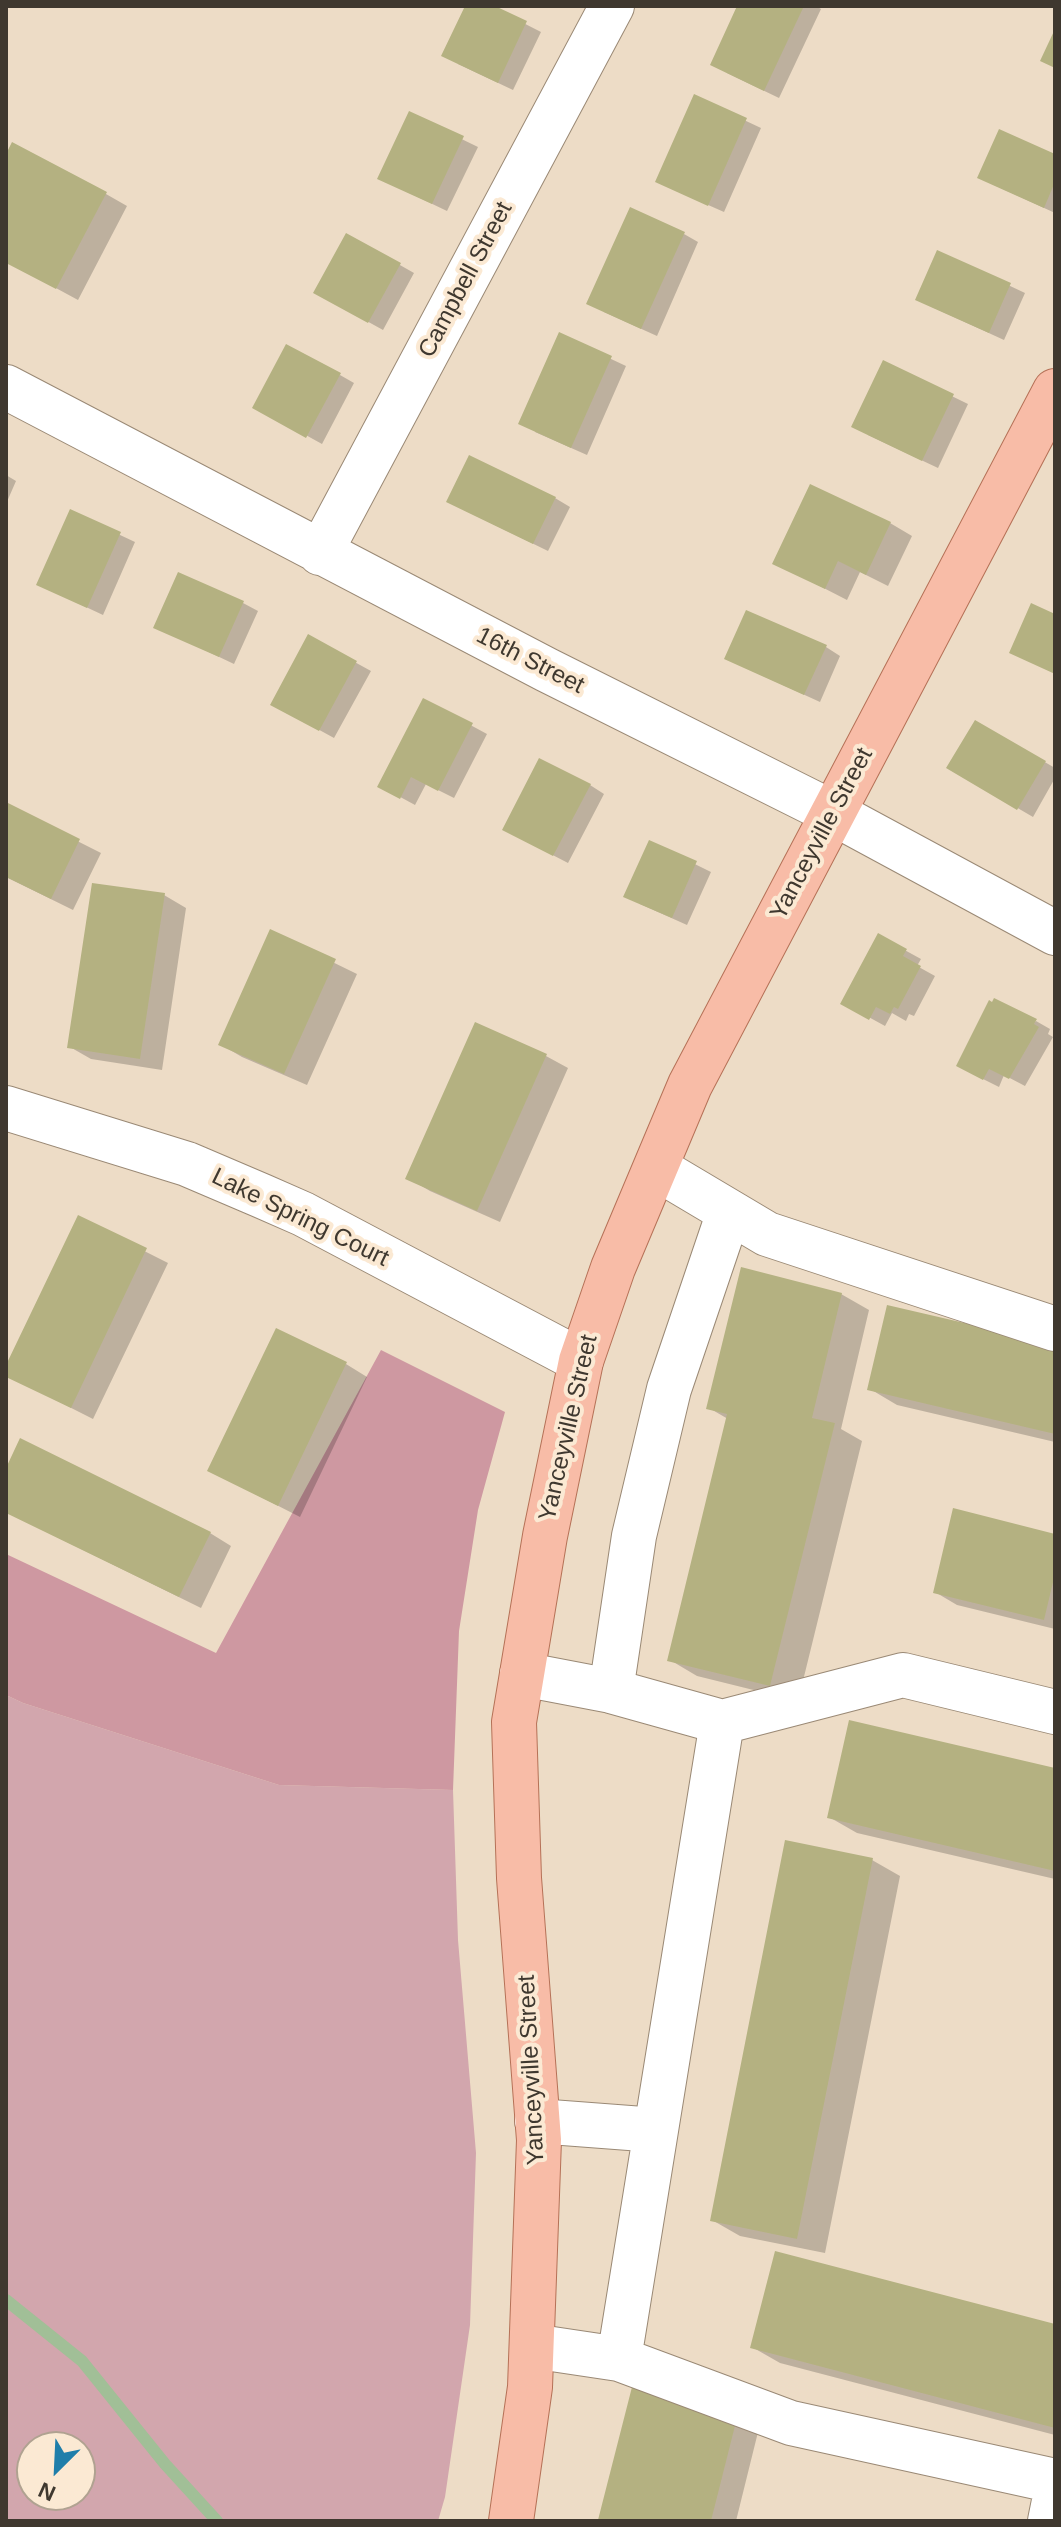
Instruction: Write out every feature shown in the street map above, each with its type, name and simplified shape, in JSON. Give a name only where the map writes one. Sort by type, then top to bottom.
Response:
[{"type":"main road","name":"Yanceyville Street","points":[[511,2521],[530,2387],[539,2140],[519,1878],[514,1722],[545,1536],[581,1361],[613,1268],[690,1085],[1055,391]]},
{"type":"street","name":"Campbell Street","points":[[320,553],[612,6]]},
{"type":"street","name":"16th Street","points":[[6,387],[547,670],[833,813],[1055,933]]},
{"type":"street","name":"Lake Spring Court","points":[[6,1108],[187,1164],[303,1214],[581,1361]]},
{"type":"street","points":[[656,1168],[767,1234],[1055,1329]]},
{"type":"street","points":[[611,1691],[634,1536],[669,1389],[729,1212]]},
{"type":"street","points":[[522,1674],[611,1691],[722,1722],[903,1675],[1055,1712]]},
{"type":"street","points":[[619,2359],[722,1722]]},
{"type":"street","points":[[537,2121],[656,2130]]},
{"type":"street","points":[[532,2346],[619,2359],[791,2423],[1055,2481]]},
{"type":"street","points":[[1050,2521],[1055,2496]]},
{"type":"shaded area","points":[[381,1350],[505,1412],[478,1510],[459,1631],[453,1790],[279,1785],[6,1695],[6,1554],[216,1653]]},
{"type":"shaded area","points":[[6,1695],[279,1785],[453,1790],[458,1940],[476,2153],[470,2325],[445,2497],[438,2521],[6,2521]]},
{"type":"building","points":[[465,6],[495,6],[527,21],[498,83],[441,56]]},
{"type":"building","points":[[737,6],[804,6],[764,91],[710,65]]},
{"type":"building","points":[[1055,29],[1055,68],[1040,61]]},
{"type":"building","points":[[694,94],[747,118],[708,206],[655,182]]},
{"type":"building","points":[[409,111],[464,136],[432,204],[377,179]]},
{"type":"building","points":[[999,129],[1055,154],[1055,182],[1044,208],[977,178]]},
{"type":"building","points":[[12,142],[107,192],[56,289],[6,263],[6,154]]},
{"type":"building","points":[[630,207],[685,232],[641,329],[586,304]]},
{"type":"building","points":[[346,233],[401,263],[368,323],[313,293]]},
{"type":"building","points":[[937,250],[1011,283],[989,333],[915,300]]},
{"type":"building","points":[[559,332],[612,356],[571,448],[518,424]]},
{"type":"building","points":[[286,344],[341,373],[306,438],[252,408]]},
{"type":"building","points":[[883,360],[954,394],[922,461],[851,427]]},
{"type":"building","points":[[469,455],[556,497],[533,544],[446,502]]},
{"type":"building","points":[[810,484],[891,522],[866,575],[838,561],[825,589],[772,564]]},
{"type":"building","points":[[70,509],[121,532],[87,608],[36,585]]},
{"type":"building","points":[[178,572],[244,601],[219,657],[153,628]]},
{"type":"building","points":[[1031,603],[1055,614],[1055,674],[1009,653]]},
{"type":"building","points":[[746,610],[827,645],[804,695],[724,659]]},
{"type":"building","points":[[308,634],[357,661],[319,731],[270,705]]},
{"type":"building","points":[[423,698],[473,723],[438,791],[411,777],[400,799],[377,787]]},
{"type":"building","points":[[975,720],[1046,761],[1017,810],[946,768]]},
{"type":"building","points":[[539,758],[591,784],[553,856],[502,830]]},
{"type":"building","points":[[6,802],[80,839],[51,899],[6,877]]},
{"type":"building","points":[[649,840],[697,861],[672,918],[623,897]]},
{"type":"building","points":[[92,883],[165,893],[140,1059],[67,1048]]},
{"type":"building","points":[[270,929],[336,959],[284,1074],[218,1045]]},
{"type":"building","points":[[878,933],[907,949],[903,956],[921,966],[898,1009],[894,1007],[890,1014],[876,1007],[869,1020],[840,1004]]},
{"type":"building","points":[[994,998],[1037,1019],[1034,1024],[1039,1027],[1009,1079],[989,1069],[983,1080],[956,1066],[989,1000],[992,1002]]},
{"type":"building","points":[[475,1022],[547,1054],[477,1211],[405,1179]]},
{"type":"building","points":[[78,1215],[147,1248],[71,1408],[6,1377],[6,1365]]},
{"type":"building","points":[[741,1267],[842,1293],[812,1418],[835,1423],[770,1686],[667,1661],[727,1414],[706,1409]]},
{"type":"building","points":[[887,1305],[1055,1344],[1055,1434],[867,1390]]},
{"type":"building","points":[[276,1328],[347,1362],[278,1506],[207,1471]]},
{"type":"building","points":[[20,1438],[211,1532],[179,1597],[6,1513],[6,1468]]},
{"type":"building","points":[[953,1508],[1055,1534],[1055,1574],[1044,1620],[933,1593]]},
{"type":"building","points":[[849,1720],[1055,1768],[1055,1871],[827,1818]]},
{"type":"building","points":[[785,1840],[873,1858],[797,2239],[710,2221]]},
{"type":"building","points":[[775,2251],[1055,2324],[1055,2428],[750,2348]]},
{"type":"building","points":[[632,2387],[738,2414],[711,2521],[598,2520]]},
{"type":"waterway","points":[[6,2300],[82,2361],[165,2464],[217,2521]]}]
